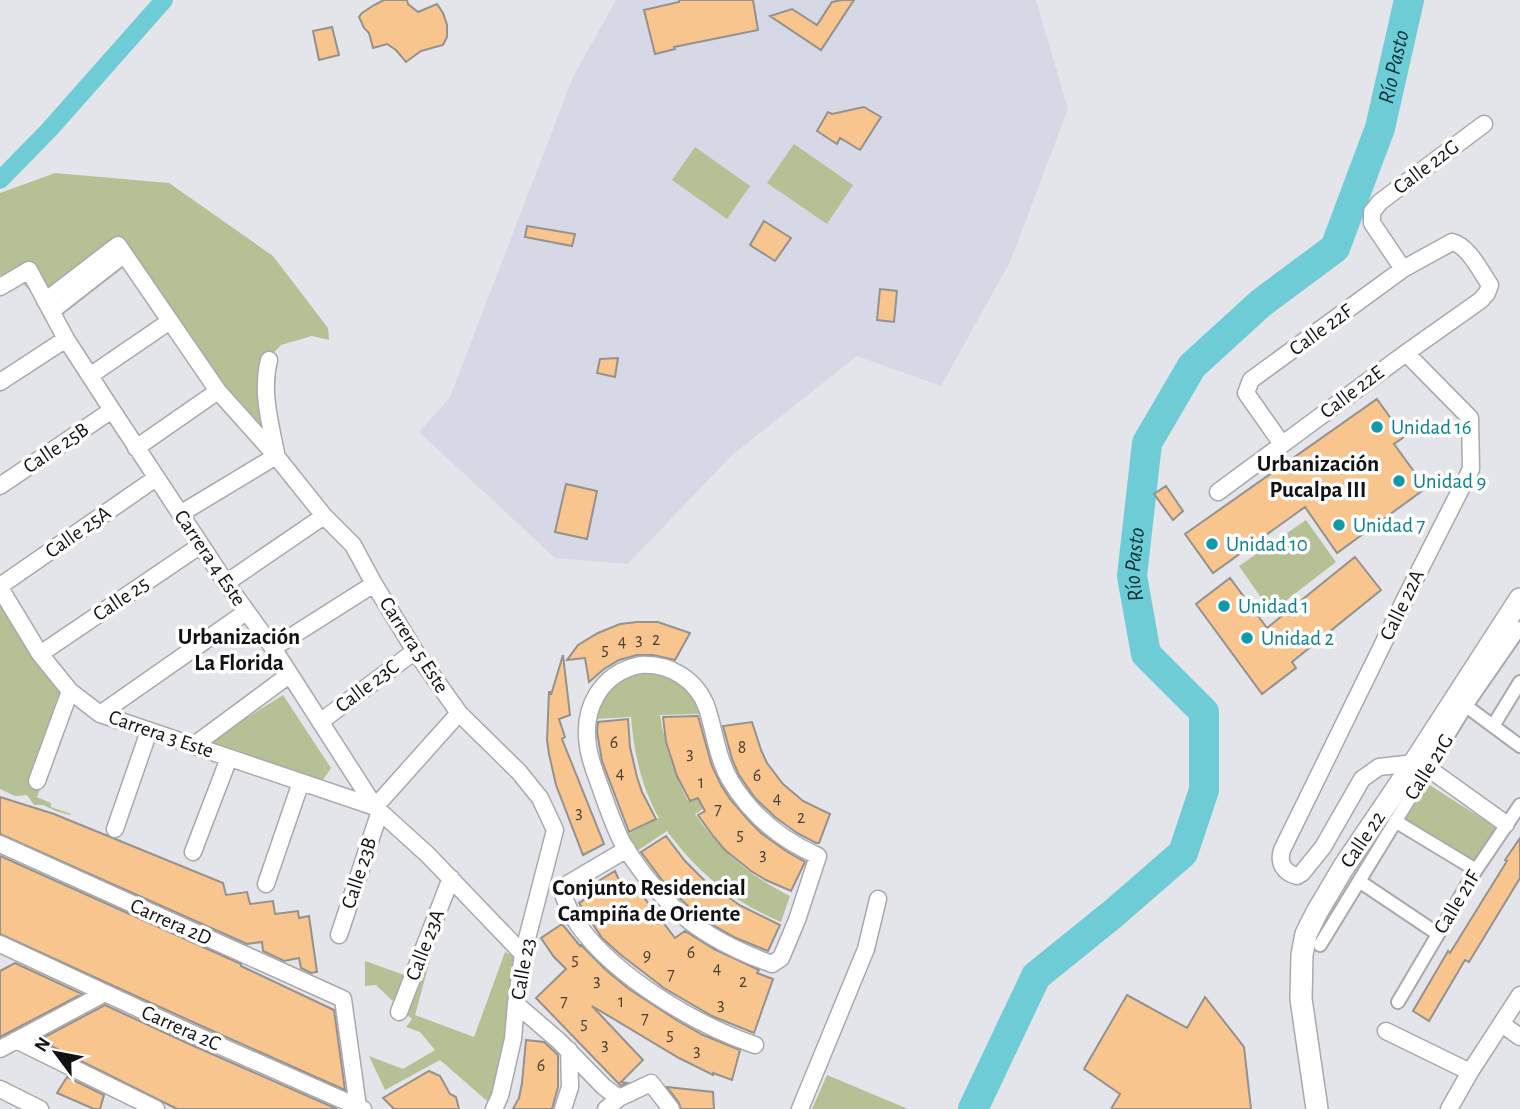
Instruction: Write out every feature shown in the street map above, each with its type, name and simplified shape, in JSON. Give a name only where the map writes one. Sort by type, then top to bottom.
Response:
[{"type":"main road","name":"Calle 22","points":[[1317,1109],[1301,999],[1302,955],[1306,934],[1343,868],[1422,765],[1520,599]]},
{"type":"street","name":"Calle 22G","points":[[1403,269],[1372,223],[1372,212],[1380,202],[1483,124]]},
{"type":"street","name":"Calle 22F","points":[[1282,444],[1246,393],[1251,380],[1403,269],[1452,242],[1465,248],[1490,285],[1487,293]]},
{"type":"street","name":"Carrera 5 Este","points":[[48,307],[119,253],[218,391],[276,456],[324,516],[353,545],[415,651],[459,713],[519,772],[540,798],[555,830]]},
{"type":"street","name":"Carrera 4 Este","points":[[0,287],[29,270],[66,339],[226,583],[273,648],[377,809],[428,855],[523,954]]},
{"type":"street","name":"Calle 22E","points":[[1218,492],[1487,293]]},
{"type":"street","points":[[91,375],[170,321]]},
{"type":"street","points":[[0,382],[66,339]]},
{"type":"street","name":"Calle 22A","points":[[1406,353],[1470,418],[1471,469],[1282,850],[1280,856],[1285,870],[1291,875],[1302,873],[1323,847],[1362,779],[1379,767],[1422,765]]},
{"type":"street","name":"Carrera 5 Este","points":[[269,360],[265,376],[266,403],[276,456]]},
{"type":"street","points":[[136,447],[218,391]]},
{"type":"street","name":"Calle 25B","points":[[0,486],[112,410]]},
{"type":"street","points":[[180,514],[276,456]]},
{"type":"street","name":"Calle 25A","points":[[0,587],[156,478]]},
{"type":"street","points":[[226,583],[324,516]]},
{"type":"street","name":"Calle 25","points":[[40,654],[201,545]]},
{"type":"street","points":[[273,648],[374,584]]},
{"type":"street","name":"Carrera 3 Este","points":[[0,587],[40,654],[70,691],[100,714],[377,809]]},
{"type":"street","points":[[100,714],[246,612]]},
{"type":"street","name":"Calle 21G","points":[[1320,945],[1395,821],[1422,765],[1518,634]]},
{"type":"street","name":"Calle 23C","points":[[320,722],[415,651]]},
{"type":"street","points":[[650,665],[666,668],[682,676],[701,695],[708,710],[716,747],[724,768],[751,809],[778,834],[818,856],[781,958],[772,964],[735,949],[687,920],[658,892],[626,849],[597,778],[588,746],[587,724],[593,701],[607,681],[629,668],[650,665]]},
{"type":"street","points":[[193,746],[289,675]]},
{"type":"street","points":[[1493,726],[1520,681]]},
{"type":"street","points":[[37,781],[70,691]]},
{"type":"street","points":[[1466,706],[1520,746]]},
{"type":"street","name":"Calle 23B","points":[[339,935],[377,809],[459,713]]},
{"type":"street","points":[[115,829],[149,731]]},
{"type":"street","points":[[193,852],[229,758]]},
{"type":"street","points":[[1422,765],[1506,824]]},
{"type":"street","points":[[266,884],[301,782]]},
{"type":"street","name":"Calle 21F","points":[[1398,1002],[1476,870],[1520,805]]},
{"type":"street","points":[[1395,821],[1476,870]]},
{"type":"street","name":"Calle 23","points":[[494,1109],[500,1096],[513,1039],[523,954],[555,830]]},
{"type":"street","name":"Carrera 2D","points":[[0,844],[343,999],[358,1108]]},
{"type":"street","points":[[541,883],[561,888],[626,849]]},
{"type":"street","name":"Calle 23A","points":[[399,1012],[450,878]]},
{"type":"street","points":[[1359,881],[1438,934]]},
{"type":"street","points":[[561,888],[582,929],[616,964],[698,1021],[755,1045]]},
{"type":"street","points":[[800,1109],[866,949],[878,899]]},
{"type":"street","name":"Carrera 2C","points":[[3,948],[358,1108]]},
{"type":"street","points":[[0,1049],[105,993]]},
{"type":"street","points":[[1453,1107],[1470,1072],[1520,995]]},
{"type":"street","points":[[516,1004],[569,1051],[604,1087],[613,1104],[651,1083],[671,1109]]},
{"type":"street","points":[[1502,1024],[1520,1037]]},
{"type":"street","points":[[1386,1031],[1470,1072]]},
{"type":"street","points":[[16,1041],[156,1109]]},
{"type":"street","points":[[563,1109],[570,1087],[569,1051]]},
{"type":"street","points":[[0,1088],[40,1109]]},
{"type":"shaded area","points":[[616,0],[1036,0],[1068,109],[1011,260],[941,386],[857,356],[730,457],[628,564],[555,558],[419,432],[450,397],[573,77]]},
{"type":"green space","points":[[794,144],[853,185],[827,224],[767,183]]},
{"type":"green space","points":[[695,147],[750,186],[727,219],[672,180]]},
{"type":"green space","points":[[55,173],[169,183],[273,256],[328,328],[329,340],[312,336],[281,345],[263,364],[271,464],[219,406],[220,386],[135,264],[91,266],[41,310],[26,286],[15,279],[0,275],[0,193]]},
{"type":"green space","points":[[1306,520],[1336,562],[1271,612],[1239,566]]},
{"type":"green space","points":[[0,605],[71,708],[37,797],[70,815],[43,805],[34,805],[27,795],[15,796],[0,789]]},
{"type":"green space","points":[[639,673],[660,675],[677,682],[697,704],[701,714],[660,715],[674,770],[688,801],[722,782],[729,793],[695,814],[725,851],[762,880],[790,896],[781,922],[747,905],[718,885],[691,860],[667,831],[634,853],[624,836],[659,818],[639,769],[631,717],[595,719],[605,692],[623,678]]},
{"type":"green space","points":[[283,695],[331,768],[321,783],[207,743]]},
{"type":"green space","points":[[1428,784],[1497,828],[1474,865],[1405,821]]},
{"type":"green space","points":[[447,898],[415,1015],[474,1037],[505,952],[519,958],[507,1067],[493,1096],[487,1101],[440,1060],[385,1090],[369,1056],[403,1069],[435,1050],[420,1032],[406,1027],[412,1019],[376,985],[365,986],[365,961],[410,977]]},
{"type":"green space","points":[[827,1075],[908,1109],[812,1109]]},
{"type":"building","points":[[384,0],[407,0],[418,12],[437,4],[447,25],[447,37],[443,45],[421,51],[406,62],[387,44],[373,48],[369,33],[359,17]]},
{"type":"building","points":[[679,0],[753,0],[758,30],[674,47],[675,49],[655,54],[644,10]]},
{"type":"building","points":[[854,0],[821,50],[770,16],[792,9],[817,25],[832,2]]},
{"type":"building","points":[[332,27],[339,55],[319,60],[313,31]]},
{"type":"building","points":[[864,107],[881,117],[860,150],[840,138],[837,144],[817,131],[828,112],[832,114]]},
{"type":"building","points":[[764,221],[791,238],[775,261],[750,245]]},
{"type":"building","points":[[527,226],[575,234],[572,246],[525,237]]},
{"type":"building","points":[[880,289],[897,291],[894,322],[877,320]]},
{"type":"building","points":[[618,358],[615,377],[597,373],[600,359]]},
{"type":"building","points":[[1377,399],[1404,437],[1394,444],[1426,488],[1337,553],[1305,507],[1213,573],[1185,534]]},
{"type":"building","points":[[566,484],[597,491],[587,539],[555,532]]},
{"type":"building","points":[[1166,486],[1183,511],[1173,520],[1154,494]]},
{"type":"building","points":[[1355,557],[1381,590],[1292,662],[1296,668],[1262,694],[1196,604],[1230,578],[1267,628]]},
{"type":"building","points":[[658,622],[690,633],[675,660],[637,655],[619,660],[589,682],[585,658],[567,660],[578,645],[598,633],[620,624]]},
{"type":"building","points":[[563,655],[570,715],[559,719],[565,737],[562,739],[604,844],[583,855],[556,785],[547,740],[549,692],[551,695]]},
{"type":"building","points":[[698,716],[712,766],[730,799],[761,833],[805,862],[791,891],[751,871],[725,850],[698,815],[705,811],[698,798],[690,801],[677,776],[666,742],[663,717]]},
{"type":"building","points":[[628,719],[630,747],[637,777],[656,819],[629,832],[602,761],[597,732],[598,722]]},
{"type":"building","points":[[752,722],[767,763],[783,784],[803,801],[830,814],[819,843],[797,833],[775,817],[755,798],[739,775],[723,726]]},
{"type":"building","points":[[0,797],[54,814],[223,883],[226,895],[247,892],[250,904],[273,901],[275,914],[298,911],[299,918],[309,916],[317,972],[311,973],[301,968],[299,958],[284,961],[263,951],[262,942],[247,944],[0,834]]},
{"type":"building","points":[[666,836],[705,881],[741,906],[780,925],[768,951],[711,924],[665,884],[641,852]]},
{"type":"building","points":[[1520,838],[1520,878],[1469,962],[1465,960],[1429,1021],[1413,1011]]},
{"type":"building","points":[[0,856],[241,964],[334,1010],[345,1090],[0,934]]},
{"type":"building","points":[[615,871],[626,896],[639,891],[675,938],[685,931],[714,949],[759,970],[757,973],[773,979],[754,1033],[712,1016],[664,988],[602,938],[579,903],[602,888],[597,882]]},
{"type":"building","points":[[562,924],[580,946],[629,989],[703,1035],[740,1050],[732,1080],[713,1075],[679,1058],[592,1006],[643,1060],[621,1082],[627,1083],[621,1086],[536,998],[566,969],[541,938]]},
{"type":"building","points":[[15,963],[82,994],[0,1037],[0,971]]},
{"type":"building","points":[[1127,995],[1187,1028],[1205,997],[1244,1047],[1251,1109],[1111,1109],[1120,1094],[1084,1069]]},
{"type":"building","points":[[105,1005],[337,1109],[177,1109],[39,1040]]},
{"type":"building","points":[[526,1040],[544,1042],[558,1055],[558,1087],[552,1109],[513,1109],[522,1083]]},
{"type":"building","points":[[429,1071],[440,1076],[450,1094],[456,1097],[459,1109],[394,1109],[383,1098]]},
{"type":"building","points":[[67,1077],[104,1095],[100,1109],[57,1093]]},
{"type":"building","points":[[667,1087],[713,1092],[714,1109],[681,1109]]},
{"type":"waterway","points":[[0,180],[49,130],[164,0]]},
{"type":"waterway","name":"Río Pasto","points":[[973,1109],[1036,976],[1183,853],[1204,790],[1204,712],[1146,654],[1132,576],[1147,443],[1192,366],[1261,303],[1335,248],[1380,128],[1409,0]]},
{"type":"place","name":"Unidad 16","points":[[1377,427]]},
{"type":"place","name":"Unidad 9","points":[[1399,481]]},
{"type":"place","name":"Unidad 7","points":[[1339,525]]},
{"type":"place","name":"Unidad 10","points":[[1212,544]]},
{"type":"place","name":"Unidad 1","points":[[1224,606]]},
{"type":"place","name":"Unidad 2","points":[[1247,638]]},
{"type":"district","name":"Urbanización Pucalpa III","points":[[1318,477]]},
{"type":"district","name":"Urbanización La Florida","points":[[239,650]]},
{"type":"district","name":"Conjunto Residencial Campiña de Oriente","points":[[649,901]]}]
